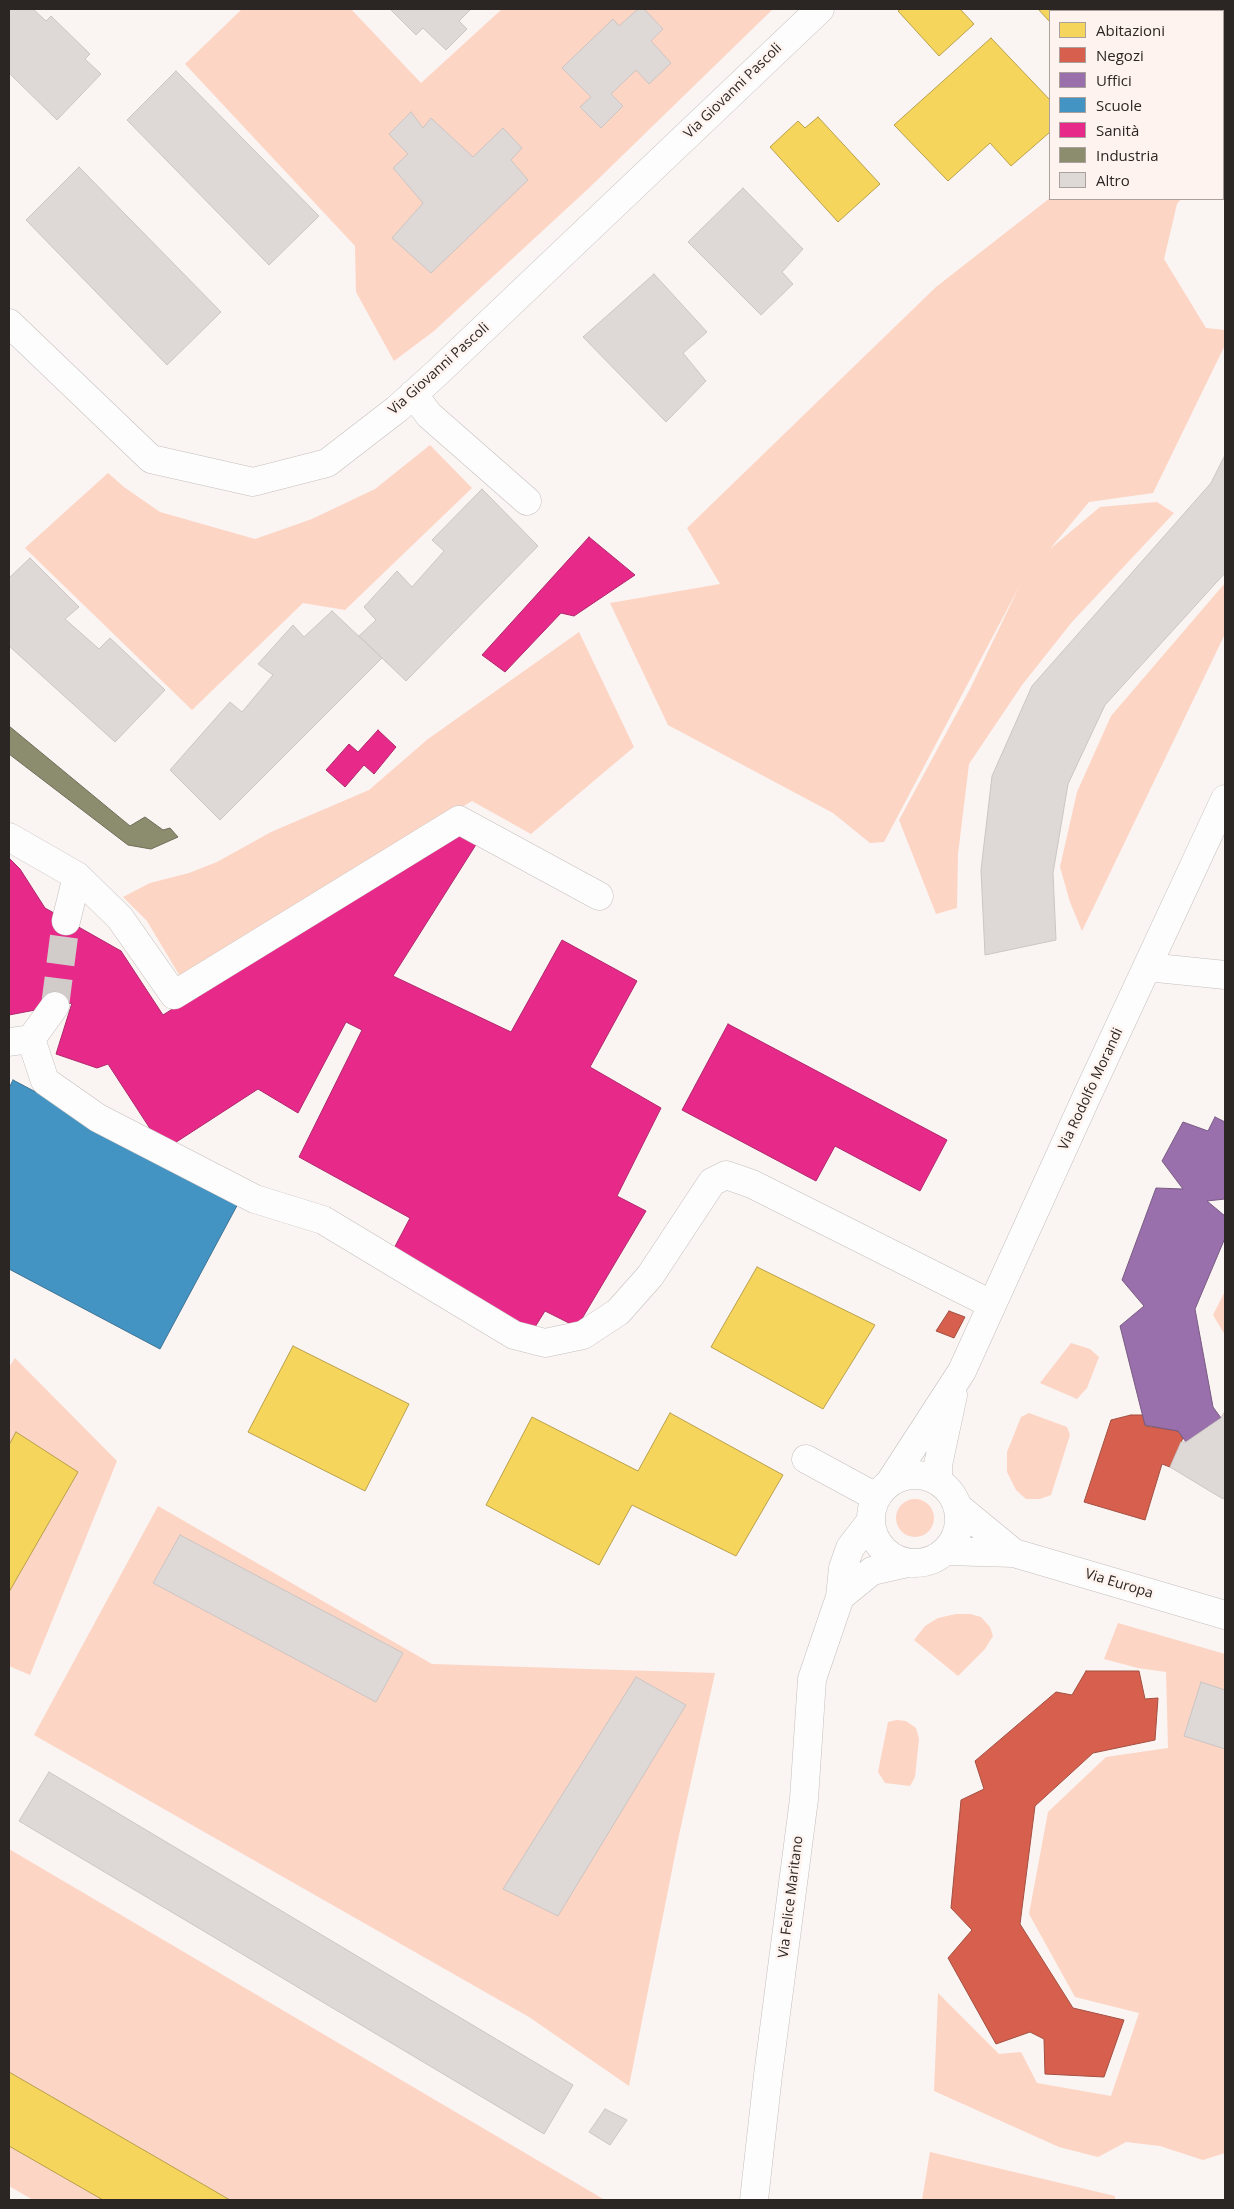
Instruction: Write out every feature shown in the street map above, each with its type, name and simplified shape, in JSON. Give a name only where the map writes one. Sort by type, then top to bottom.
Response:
[{"type":"street","name":"Via Giovanni Pascoli","points":[[9,323],[151,459],[253,482],[327,463],[413,394],[820,9]]},
{"type":"street","points":[[413,394],[429,415],[526,501]]},
{"type":"street","name":"Via Rodolfo Morandi","points":[[879,1500],[956,1379],[1225,799]]},
{"type":"street","points":[[9,837],[77,876],[120,918],[174,995],[459,820],[599,896]]},
{"type":"street","points":[[66,921],[77,876]]},
{"type":"street","points":[[1148,967],[1225,975]]},
{"type":"street","points":[[56,1006],[20,1040],[45,1081],[98,1118],[255,1199],[323,1220],[514,1335],[545,1343],[583,1335],[618,1312],[650,1276],[712,1182],[726,1176],[752,1184],[991,1304]]},
{"type":"street","name":"Via Rodolfo Morandi","points":[[938,1480],[938,1466],[956,1379]]},
{"type":"street","points":[[806,1459],[879,1500]]},
{"type":"street","points":[[840,1597],[872,1571],[934,1559],[946,1551],[955,1538],[960,1522],[958,1507],[950,1491],[938,1480],[922,1474],[905,1476],[879,1500],[874,1537],[882,1549],[893,1558],[907,1563]]},
{"type":"street","name":"Via Felice Maritano","points":[[754,2200],[768,2075],[804,1798],[812,1679],[840,1597],[843,1568],[850,1548],[879,1500]]},
{"type":"street","name":"Via Europa","points":[[958,1507],[1014,1553]]},
{"type":"street","name":"Via Europa","points":[[946,1551],[1014,1553],[1225,1615]]},
{"type":"shaded area","points":[[242,9],[351,9],[421,83],[502,9],[773,9],[589,188],[434,331],[394,361],[356,292],[355,246],[185,64]]},
{"type":"shaded area","points":[[1049,199],[1180,200],[1177,204],[1164,259],[1206,328],[1225,330],[1225,345],[1153,493],[1089,502],[1050,549],[1100,507],[1157,502],[1174,513],[1072,622],[1022,685],[969,764],[958,854],[957,908],[936,914],[899,820],[970,689],[1020,585],[884,842],[870,843],[833,813],[668,725],[610,603],[720,584],[687,528],[936,287]]},
{"type":"shaded area","points":[[430,445],[472,488],[345,610],[303,603],[192,710],[25,548],[108,473],[124,487],[160,512],[255,539],[312,519],[375,489]]},
{"type":"shaded area","points":[[1225,583],[1225,634],[1082,931],[1070,902],[1060,867],[1077,792],[1111,716]]},
{"type":"shaded area","points":[[579,632],[634,747],[531,834],[472,801],[181,978],[147,921],[123,897],[150,883],[189,873],[217,862],[271,832],[369,790],[428,739]]},
{"type":"shaded area","points":[[1225,1291],[1225,1335],[1213,1315]]},
{"type":"shaded area","points":[[1071,1343],[1090,1349],[1099,1357],[1087,1388],[1077,1399],[1040,1383]]},
{"type":"shaded area","points":[[15,1358],[117,1461],[30,1675],[9,1666],[9,1367]]},
{"type":"shaded area","points":[[1029,1413],[1067,1427],[1070,1435],[1051,1495],[1040,1499],[1026,1499],[1016,1490],[1007,1472],[1007,1452],[1021,1417]]},
{"type":"shaded area","points":[[915,1499],[922,1500],[928,1505],[933,1511],[933,1525],[928,1531],[922,1536],[915,1537],[908,1536],[902,1531],[897,1525],[896,1518],[897,1511],[902,1505],[908,1500]]},
{"type":"shaded area","points":[[158,1506],[432,1664],[715,1673],[679,1835],[629,2086],[529,2017],[34,1735]]},
{"type":"shaded area","points":[[956,1614],[970,1614],[981,1617],[990,1627],[993,1636],[985,1649],[958,1676],[914,1640],[925,1626],[938,1618]]},
{"type":"shaded area","points":[[1118,1623],[1225,1654],[1225,2153],[1203,2160],[1160,2146],[1126,2142],[1098,2157],[1059,2147],[934,2091],[938,1993],[999,2054],[1021,2052],[1037,2083],[1111,2096],[1139,2013],[1075,1997],[1029,1914],[1048,1812],[1106,1757],[1168,1748],[1166,1672],[1138,1668],[1104,1659]]},
{"type":"shaded area","points":[[906,1721],[916,1728],[919,1739],[915,1777],[910,1786],[885,1783],[878,1772],[888,1722]]},
{"type":"shaded area","points":[[9,1849],[605,2200],[33,2200],[9,2186]]},
{"type":"shaded area","points":[[930,2152],[1115,2196],[1115,2200],[922,2200]]},
{"type":"building: Abitazioni","points":[[901,9],[960,9],[974,24],[939,56],[898,11]]},
{"type":"building: Abitazioni","points":[[1038,9],[1104,10],[1049,10],[1049,21]]},
{"type":"building: Abitazioni","points":[[991,38],[1049,99],[1049,133],[1011,166],[990,143],[948,181],[894,125]]},
{"type":"building: Abitazioni","points":[[818,117],[880,184],[838,222],[770,147],[798,121],[805,128]]},
{"type":"building: Abitazioni","points":[[757,1267],[875,1325],[823,1409],[711,1347]]},
{"type":"building: Abitazioni","points":[[293,1346],[409,1404],[365,1491],[248,1432]]},
{"type":"building: Abitazioni","points":[[670,1413],[783,1475],[736,1556],[632,1505],[599,1565],[486,1505],[532,1417],[638,1471]]},
{"type":"building: Abitazioni","points":[[16,1432],[78,1472],[9,1592],[9,1445]]},
{"type":"building: Abitazioni","points":[[9,2072],[230,2200],[103,2200],[9,2146]]},
{"type":"building: Negozi","points":[[949,1311],[965,1317],[954,1338],[936,1331]]},
{"type":"building: Negozi","points":[[1131,1415],[1143,1415],[1145,1426],[1178,1431],[1183,1438],[1170,1467],[1162,1464],[1145,1520],[1084,1502],[1111,1420]]},
{"type":"building: Negozi","points":[[1086,1671],[1139,1671],[1145,1699],[1158,1698],[1155,1740],[1093,1753],[1035,1806],[1020,1924],[1073,2008],[1124,2020],[1104,2077],[1045,2074],[1044,2039],[1030,2032],[996,2044],[948,1958],[972,1930],[951,1908],[961,1800],[984,1789],[975,1761],[1056,1692],[1072,1695]]},
{"type":"building: Uffici","points":[[1215,1117],[1225,1122],[1225,1199],[1207,1201],[1225,1216],[1225,1238],[1195,1309],[1213,1407],[1221,1418],[1186,1442],[1178,1431],[1145,1425],[1120,1326],[1144,1306],[1122,1280],[1156,1188],[1183,1189],[1162,1161],[1183,1122],[1208,1131]]},
{"type":"building: Scuole","points":[[13,1080],[240,1200],[160,1349],[9,1269],[9,1088]]},
{"type":"building: Sanità","points":[[589,537],[635,575],[574,616],[561,613],[505,672],[482,655]]},
{"type":"building: Sanità","points":[[378,730],[396,747],[374,774],[364,765],[345,787],[326,770],[349,744],[358,752]]},
{"type":"building: Sanità","points":[[453,830],[477,843],[393,976],[511,1032],[562,940],[637,981],[590,1067],[661,1108],[617,1196],[646,1211],[577,1327],[545,1311],[530,1335],[391,1254],[410,1218],[299,1157],[362,1030],[346,1022],[298,1113],[258,1089],[164,1150],[108,1064],[97,1068],[56,1054],[72,1003],[9,1015],[9,858],[20,869],[45,908],[121,951],[163,1015]]},
{"type":"building: Sanità","points":[[728,1024],[947,1140],[920,1191],[835,1146],[816,1181],[682,1110]]},
{"type":"building: Industria","points":[[9,726],[130,826],[145,817],[163,830],[170,828],[178,837],[151,849],[128,845],[9,754]]},
{"type":"building: Altro","points":[[9,9],[33,9],[46,21],[51,16],[90,54],[85,59],[101,74],[57,120],[9,73]]},
{"type":"building: Altro","points":[[390,9],[471,9],[459,21],[467,29],[446,50],[423,28],[416,35]]},
{"type":"building: Altro","points":[[638,9],[644,9],[663,29],[651,41],[671,63],[649,84],[636,70],[611,94],[623,106],[601,128],[580,107],[591,97],[562,68],[613,19],[619,26]]},
{"type":"building: Altro","points":[[1225,9],[1225,67],[1224,10],[1210,10]]},
{"type":"building: Altro","points":[[1224,67],[1225,68],[1224,114]]},
{"type":"building: Altro","points":[[176,71],[319,216],[269,265],[127,120]]},
{"type":"building: Altro","points":[[411,112],[423,128],[431,118],[473,157],[503,128],[522,148],[511,160],[528,180],[431,273],[392,238],[423,203],[393,168],[408,154],[389,134]]},
{"type":"building: Altro","points":[[79,167],[221,312],[167,365],[26,220]]},
{"type":"building: Altro","points":[[743,188],[803,249],[782,272],[793,284],[761,315],[688,242]]},
{"type":"building: Altro","points":[[654,274],[707,332],[683,353],[706,381],[666,422],[583,337]]},
{"type":"building: Altro","points":[[1225,455],[1225,573],[1105,705],[1068,784],[1053,873],[1056,940],[985,955],[981,870],[992,776],[1032,686],[1211,483]]},
{"type":"building: Altro","points":[[482,489],[538,546],[406,681],[359,636],[376,620],[364,607],[397,571],[412,587],[444,551],[432,540]]},
{"type":"building: Altro","points":[[30,558],[79,607],[65,619],[99,649],[110,638],[165,690],[115,742],[9,646],[9,578]]},
{"type":"building: Altro","points":[[332,611],[382,658],[220,820],[170,770],[230,702],[242,712],[273,675],[258,664],[293,625],[304,637]]},
{"type":"building: Altro","points":[[1225,1411],[1225,1496],[1223,1499],[1170,1467],[1181,1442],[1186,1442],[1221,1418]]},
{"type":"building: Altro","points":[[180,1535],[403,1653],[376,1702],[153,1583]]},
{"type":"building: Altro","points":[[636,1677],[686,1705],[558,1916],[503,1889]]},
{"type":"building: Altro","points":[[1201,1682],[1225,1690],[1225,1749],[1184,1736]]},
{"type":"building: Altro","points":[[49,1772],[573,2085],[544,2134],[19,1821]]},
{"type":"building: Altro","points":[[605,2109],[627,2120],[610,2145],[589,2132]]},
{"type":"tunnel","points":[[55,1006],[66,921]]}]
